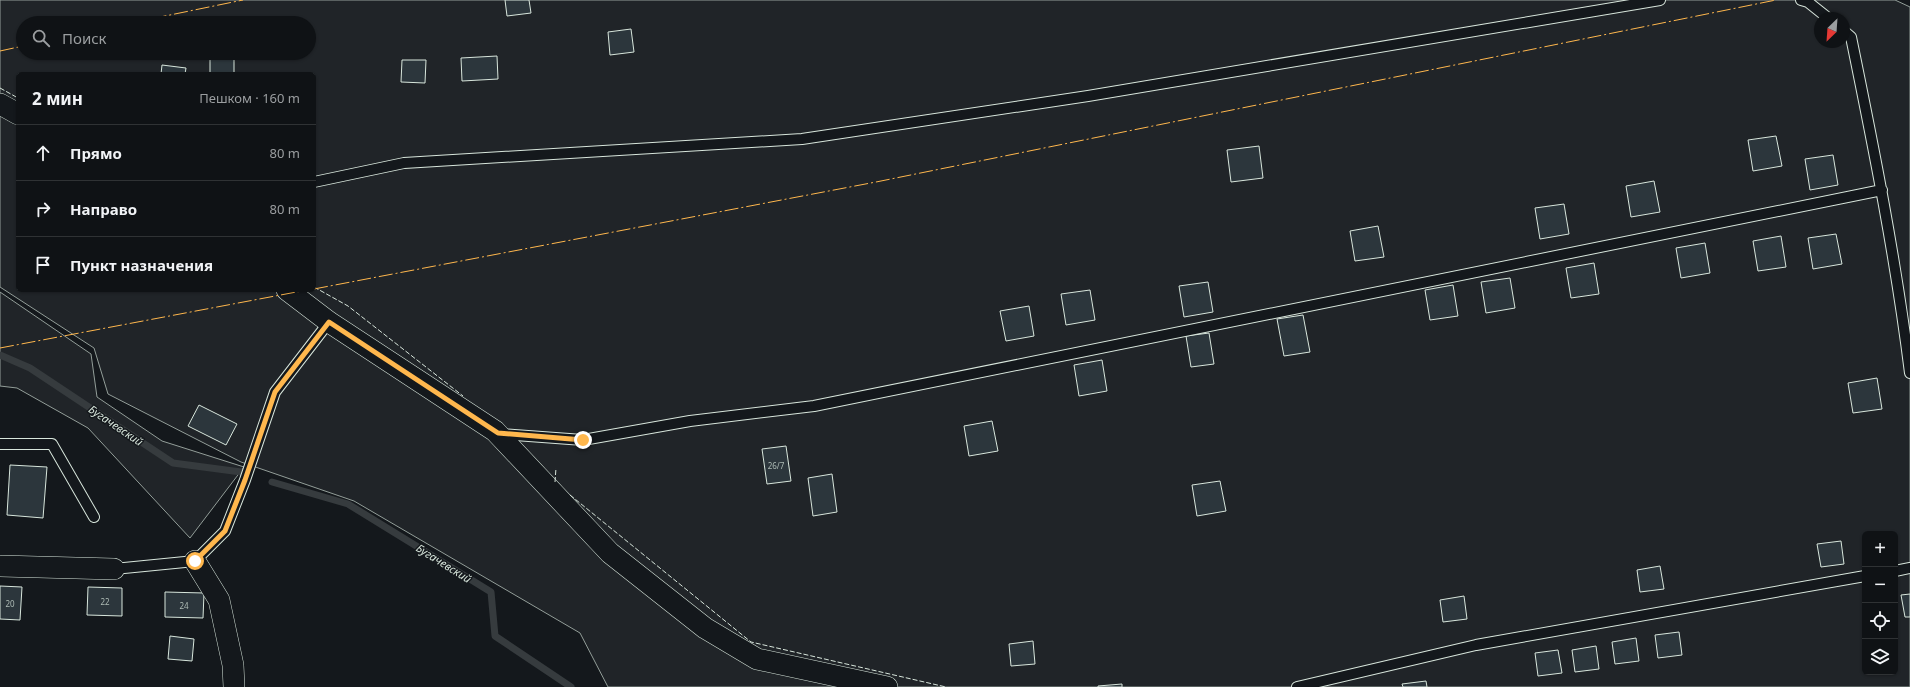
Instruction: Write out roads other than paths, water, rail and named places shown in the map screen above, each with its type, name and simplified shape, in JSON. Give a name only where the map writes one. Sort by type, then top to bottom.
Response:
[{"type":"street","points":[[0,104],[16,113]]},
{"type":"street","points":[[290,292],[329,322],[498,433],[610,553],[705,628],[757,659],[887,687]]},
{"type":"street","points":[[195,561],[219,600],[233,665],[234,687]]},
{"type":"street","points":[[0,566],[114,569]]},
{"type":"lane","points":[[316,182],[404,163],[802,138],[1088,96],[1660,0]]},
{"type":"lane","points":[[1801,0],[1808,2],[1820,12]]},
{"type":"lane","points":[[1850,36],[1882,190],[1901,296],[1910,373]]},
{"type":"lane","points":[[498,433],[583,440],[690,421],[814,406],[1882,190]]},
{"type":"lane","points":[[114,569],[195,561],[225,531],[245,480],[275,392],[329,322]]},
{"type":"lane","points":[[0,444],[52,444],[94,517]]},
{"type":"lane","points":[[1898,570],[1910,568]]},
{"type":"lane","points":[[1297,687],[1476,645],[1862,577]]},
{"type":"waterway","name":"Бугачевский","points":[[0,355],[30,368],[173,463],[241,472]]},
{"type":"waterway","name":"Бугачевский","points":[[272,482],[348,504],[491,592],[495,636],[571,687]]}]
